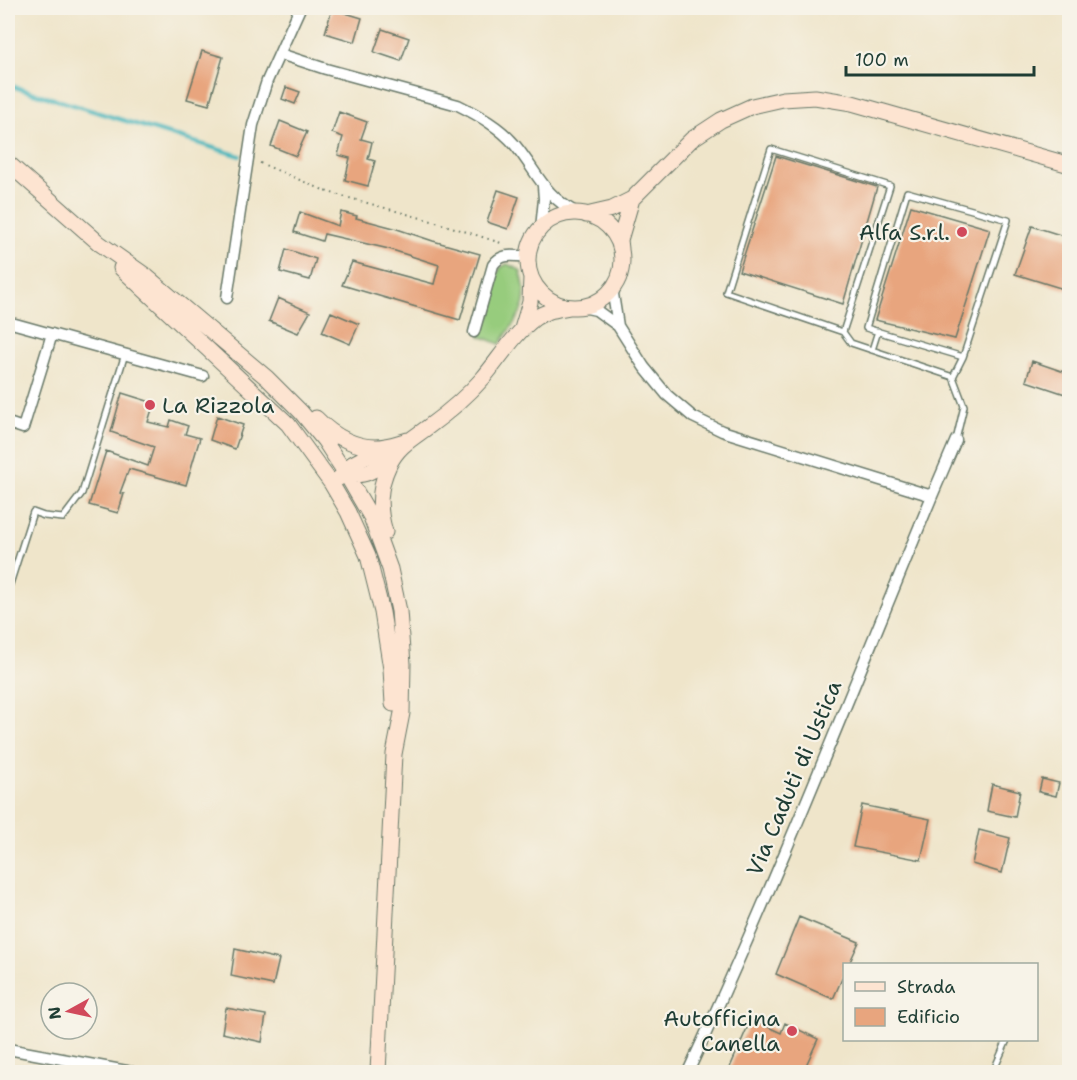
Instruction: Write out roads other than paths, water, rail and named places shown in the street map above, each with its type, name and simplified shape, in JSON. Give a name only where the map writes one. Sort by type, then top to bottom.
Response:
[{"type":"main road","points":[[522,329],[530,302],[530,246],[541,228],[556,217],[612,209],[632,199],[702,132],[721,120],[752,106],[783,99],[814,97],[852,103],[1070,165]]},
{"type":"main road","points":[[8,163],[99,243],[146,276],[247,361],[301,412],[324,440],[370,517],[390,569],[399,611],[402,649],[402,713],[395,739]]},
{"type":"main road","points":[[331,483],[346,474],[352,464],[397,445],[428,427],[482,379],[522,329],[536,317],[546,312],[595,303],[604,297],[616,284],[622,265],[620,240],[632,199]]},
{"type":"main road","points":[[582,214],[605,225],[615,235],[621,254]]},
{"type":"main road","points":[[99,243],[121,269],[288,424],[331,483],[348,512],[368,556],[382,612],[391,669],[395,739],[378,1072]]},
{"type":"main road","points":[[531,277],[543,295],[557,304],[576,307]]},
{"type":"main road","points":[[247,361],[267,369],[323,426],[345,440],[366,447],[397,445]]},
{"type":"main road","points":[[397,445],[383,481],[379,501],[381,520],[406,618],[407,636],[402,649]]},
{"type":"street","points":[[227,298],[247,158],[259,103],[300,8]]},
{"type":"street","points":[[280,54],[458,105],[468,110],[498,129],[513,143],[550,196],[563,206],[582,214]]},
{"type":"street","points":[[541,228],[543,186]]},
{"type":"street","points":[[474,332],[498,258],[504,255],[529,257]]},
{"type":"street","points":[[616,284],[613,294],[618,326]]},
{"type":"street","points":[[576,307],[596,310],[618,326],[655,381],[693,417],[722,430],[932,496]]},
{"type":"street","points":[[8,322],[203,376]]},
{"type":"street","points":[[8,423],[23,428],[52,334]]},
{"type":"street","name":"Via Caduti di Ustica","points":[[688,1072],[790,838],[956,440]]},
{"type":"street","points":[[8,1049],[132,1072]]},
{"type":"lane","points":[[843,332],[890,186],[771,148],[726,292],[843,332],[851,343],[953,377]]},
{"type":"lane","points":[[956,440],[964,406],[953,377],[963,357],[1008,220],[908,192],[866,328],[963,357]]},
{"type":"lane","points":[[872,350],[878,331]]},
{"type":"lane","points":[[10,584],[33,512],[63,518],[82,494],[125,354]]},
{"type":"lane","points":[[993,1072],[1007,1041]]},
{"type":"waterway","points":[[8,85],[240,156]]},
{"type":"place","name":"Alfa S.r.l.","points":[[962,232]]},
{"type":"place","name":"La Rizzola","points":[[150,405]]},
{"type":"place","name":"Autofficina Canella","points":[[792,1031]]}]
